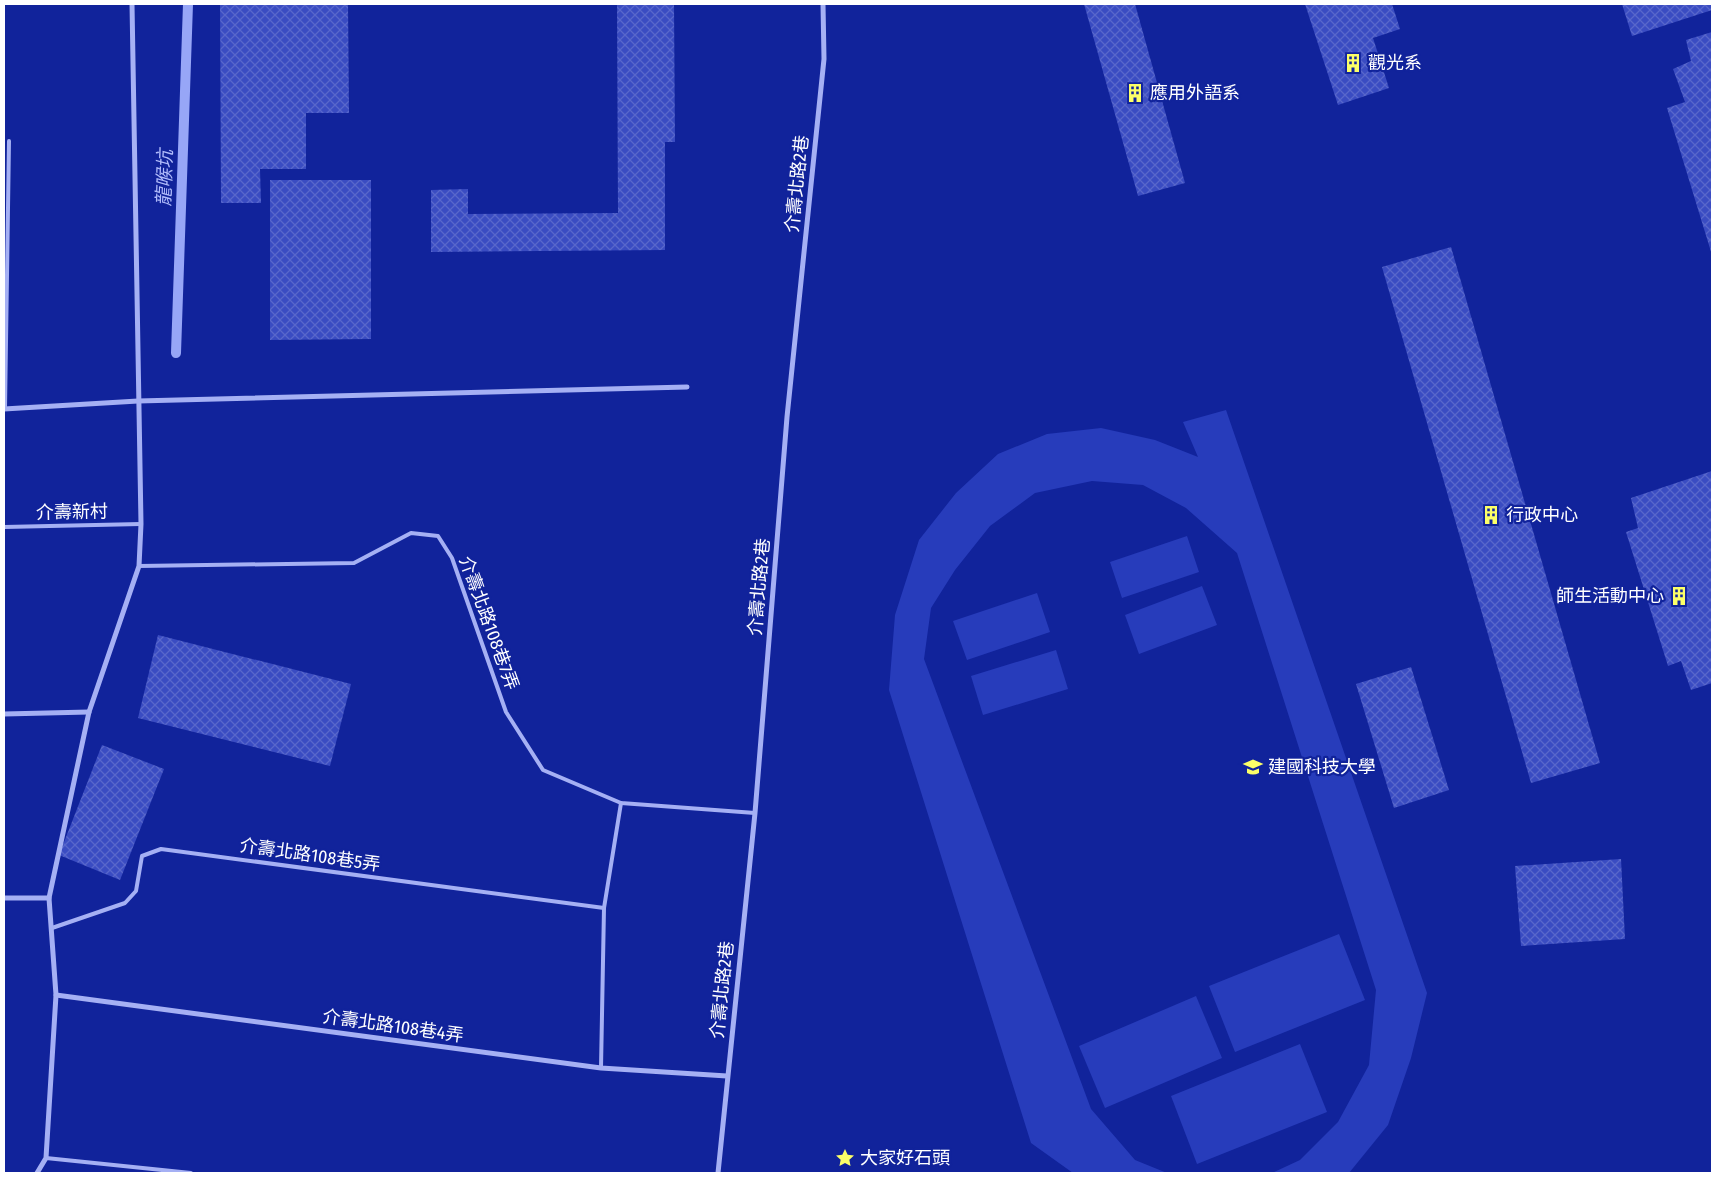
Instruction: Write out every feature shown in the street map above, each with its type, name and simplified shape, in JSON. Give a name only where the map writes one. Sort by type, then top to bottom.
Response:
[{"type":"street","points":[[37,1173],[46,1158],[56,995],[49,898],[89,712],[139,566],[141,524],[132,4]]},
{"type":"street","name":"介壽北路2巷","points":[[718,1173],[755,813],[787,417],[824,59],[823,4]]},
{"type":"street","points":[[4,409],[138,401],[687,386]]},
{"type":"street","points":[[4,714],[89,712]]},
{"type":"street","points":[[4,898],[49,898]]},
{"type":"street","name":"介壽北路108巷4弄","points":[[56,995],[601,1068],[727,1076]]},
{"type":"lane","points":[[4,409],[9,141]]},
{"type":"lane","name":"介壽新村","points":[[4,527],[141,524]]},
{"type":"lane","name":"介壽北路108巷7弄","points":[[139,566],[354,564],[411,533],[438,536],[452,558],[506,712],[543,770],[620,803],[755,813]]},
{"type":"lane","points":[[601,1068],[604,908],[620,803]]},
{"type":"lane","name":"介壽北路108巷5弄","points":[[52,928],[125,903],[136,890],[142,856],[161,849],[604,908]]},
{"type":"lane","points":[[46,1158],[191,1173]]},
{"type":"shaded area","points":[[1226,410],[1427,993],[1411,1058],[1388,1125],[1349,1173],[1272,1173],[1300,1160],[1338,1122],[1369,1065],[1376,990],[1237,553],[1186,508],[1143,485],[1092,481],[1035,493],[990,526],[955,570],[931,608],[924,659],[1091,1109],[1135,1160],[1167,1173],[1073,1173],[1031,1143],[889,690],[895,615],[919,540],[956,493],[998,454],[1047,434],[1101,428],[1155,440],[1198,457],[1183,422]]},
{"type":"shaded area","points":[[1187,536],[1199,572],[1122,598],[1110,562]]},
{"type":"shaded area","points":[[1202,586],[1217,625],[1139,654],[1125,615]]},
{"type":"shaded area","points":[[1037,593],[1050,632],[967,660],[953,621]]},
{"type":"shaded area","points":[[1056,650],[1068,689],[983,715],[971,676]]},
{"type":"shaded area","points":[[1339,934],[1365,1000],[1235,1052],[1209,986]]},
{"type":"shaded area","points":[[1196,996],[1222,1058],[1105,1108],[1079,1046]]},
{"type":"shaded area","points":[[1300,1044],[1327,1112],[1197,1164],[1171,1096]]},
{"type":"building","points":[[220,4],[348,4],[349,113],[306,113],[306,169],[260,169],[261,203],[221,203]]},
{"type":"building","points":[[617,4],[674,4],[675,142],[665,142],[665,250],[431,252],[431,190],[468,189],[468,214],[618,213]]},
{"type":"building","name":"應用外語系","points":[[1084,4],[1135,4],[1185,183],[1138,196]]},
{"type":"building","name":"觀光系","points":[[1305,4],[1392,4],[1400,29],[1373,38],[1389,88],[1338,105]]},
{"type":"building","points":[[1622,4],[1712,4],[1712,10],[1632,36]]},
{"type":"building","points":[[1712,32],[1712,255],[1667,108],[1685,102],[1673,69],[1691,61],[1686,40]]},
{"type":"building","points":[[270,180],[371,180],[371,339],[270,340]]},
{"type":"building","name":"行政中心","points":[[1451,247],[1600,763],[1531,783],[1382,267]]},
{"type":"building","name":"師生活動中心","points":[[1712,471],[1712,683],[1691,690],[1681,661],[1668,666],[1626,532],[1638,528],[1631,498]]},
{"type":"building","points":[[158,635],[351,684],[330,766],[138,718]]},
{"type":"building","points":[[1411,667],[1449,790],[1394,808],[1356,684]]},
{"type":"building","points":[[102,745],[164,769],[120,880],[59,855]]},
{"type":"building","points":[[1621,859],[1625,939],[1521,946],[1515,866]]},
{"type":"waterway","name":"龍喉坑","points":[[176,353],[188,4]]},
{"type":"place","name":"觀光系","points":[[1353,63]]},
{"type":"place","name":"應用外語系","points":[[1135,93]]},
{"type":"place","name":"行政中心","points":[[1491,515]]},
{"type":"place","name":"師生活動中心","points":[[1679,596]]},
{"type":"place","name":"建國科技大學","points":[[1253,767]]},
{"type":"place","name":"大家好石頭","points":[[845,1158]]}]
